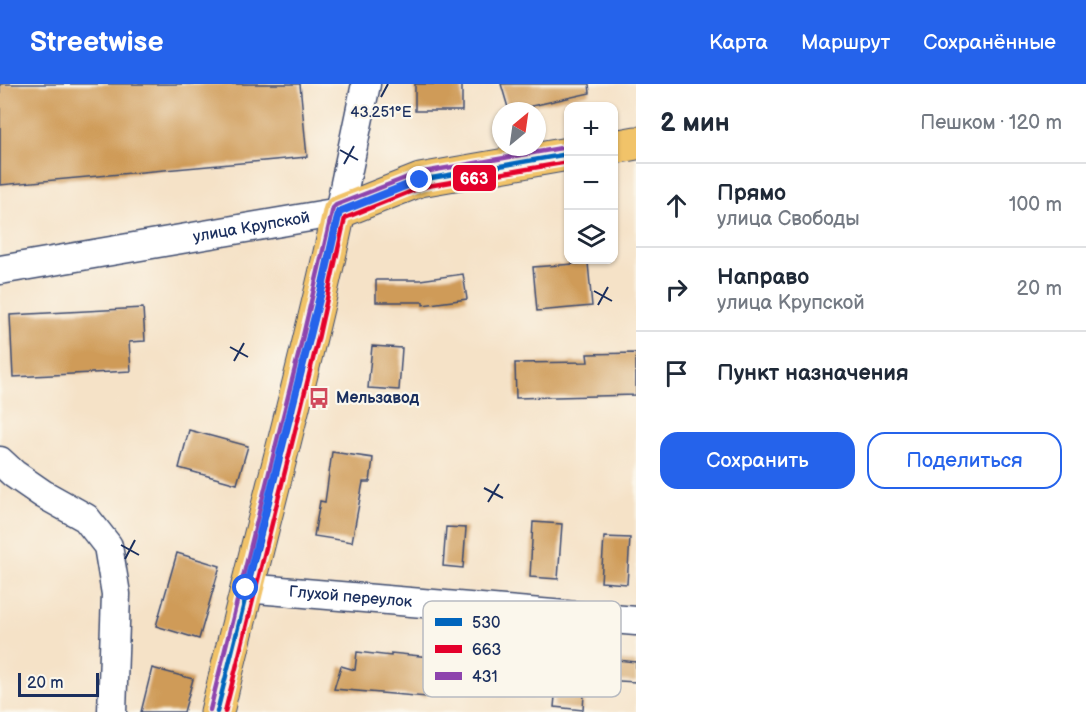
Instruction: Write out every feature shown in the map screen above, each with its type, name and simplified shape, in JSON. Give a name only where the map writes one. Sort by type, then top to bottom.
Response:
[{"type":"main road","points":[[618,146],[636,143]]},
{"type":"main road","name":"улица Крупской","points":[[339,212],[420,180],[564,155]]},
{"type":"main road","points":[[217,712],[246,588],[320,299],[339,212]]},
{"type":"street","points":[[339,212],[366,84]]},
{"type":"street","name":"улица Крупской","points":[[0,270],[339,212]]},
{"type":"street","points":[[0,461],[33,488],[86,518],[108,546],[116,594],[112,712]]},
{"type":"street","name":"Глухой переулок","points":[[246,588],[423,603]]},
{"type":"street","name":"Глухой переулок","points":[[621,620],[636,621]]},
{"type":"building","points":[[0,84],[300,84],[307,157],[0,185]]},
{"type":"building","points":[[415,84],[462,84],[462,111],[415,111]]},
{"type":"building","points":[[501,84],[589,84],[590,93],[546,103],[506,102]]},
{"type":"building","points":[[588,264],[592,306],[537,311],[533,267]]},
{"type":"building","points":[[463,274],[467,299],[423,305],[423,302],[376,302],[376,280],[420,280]]},
{"type":"building","points":[[143,308],[145,341],[129,342],[131,371],[13,377],[10,315]]},
{"type":"building","points":[[372,346],[402,348],[399,390],[368,388]]},
{"type":"building","points":[[636,353],[636,395],[516,398],[515,363],[588,362],[587,354]]},
{"type":"building","points":[[189,430],[248,446],[237,484],[179,468]]},
{"type":"building","points":[[332,452],[373,458],[370,482],[363,482],[352,542],[314,536],[320,501],[325,502]]},
{"type":"building","points":[[533,522],[562,524],[558,579],[530,577]]},
{"type":"building","points":[[446,527],[466,528],[463,568],[443,566]]},
{"type":"building","points":[[604,537],[630,538],[627,584],[601,582]]},
{"type":"building","points":[[177,553],[220,566],[199,639],[156,626]]},
{"type":"building","points":[[357,652],[423,656],[423,697],[334,689],[341,666],[355,670]]},
{"type":"building","points":[[621,660],[636,662],[636,682],[621,681]]},
{"type":"building","points":[[152,668],[193,679],[184,712],[141,712]]},
{"type":"building","points":[[555,697],[584,697],[583,710],[554,707]]},
{"type":"transit line","name":"431","points":[[210,710],[333,208],[418,173],[564,148]]},
{"type":"transit line","name":"530","points":[[217,712],[339,212],[420,180],[564,155]]},
{"type":"transit line","name":"663","points":[[225,712],[318,339],[345,218],[422,187],[564,163]]},
{"type":"place","name":"Мельзавод","points":[[319,398]]},
{"type":"route","points":[[246,588],[339,212],[420,180]]}]
